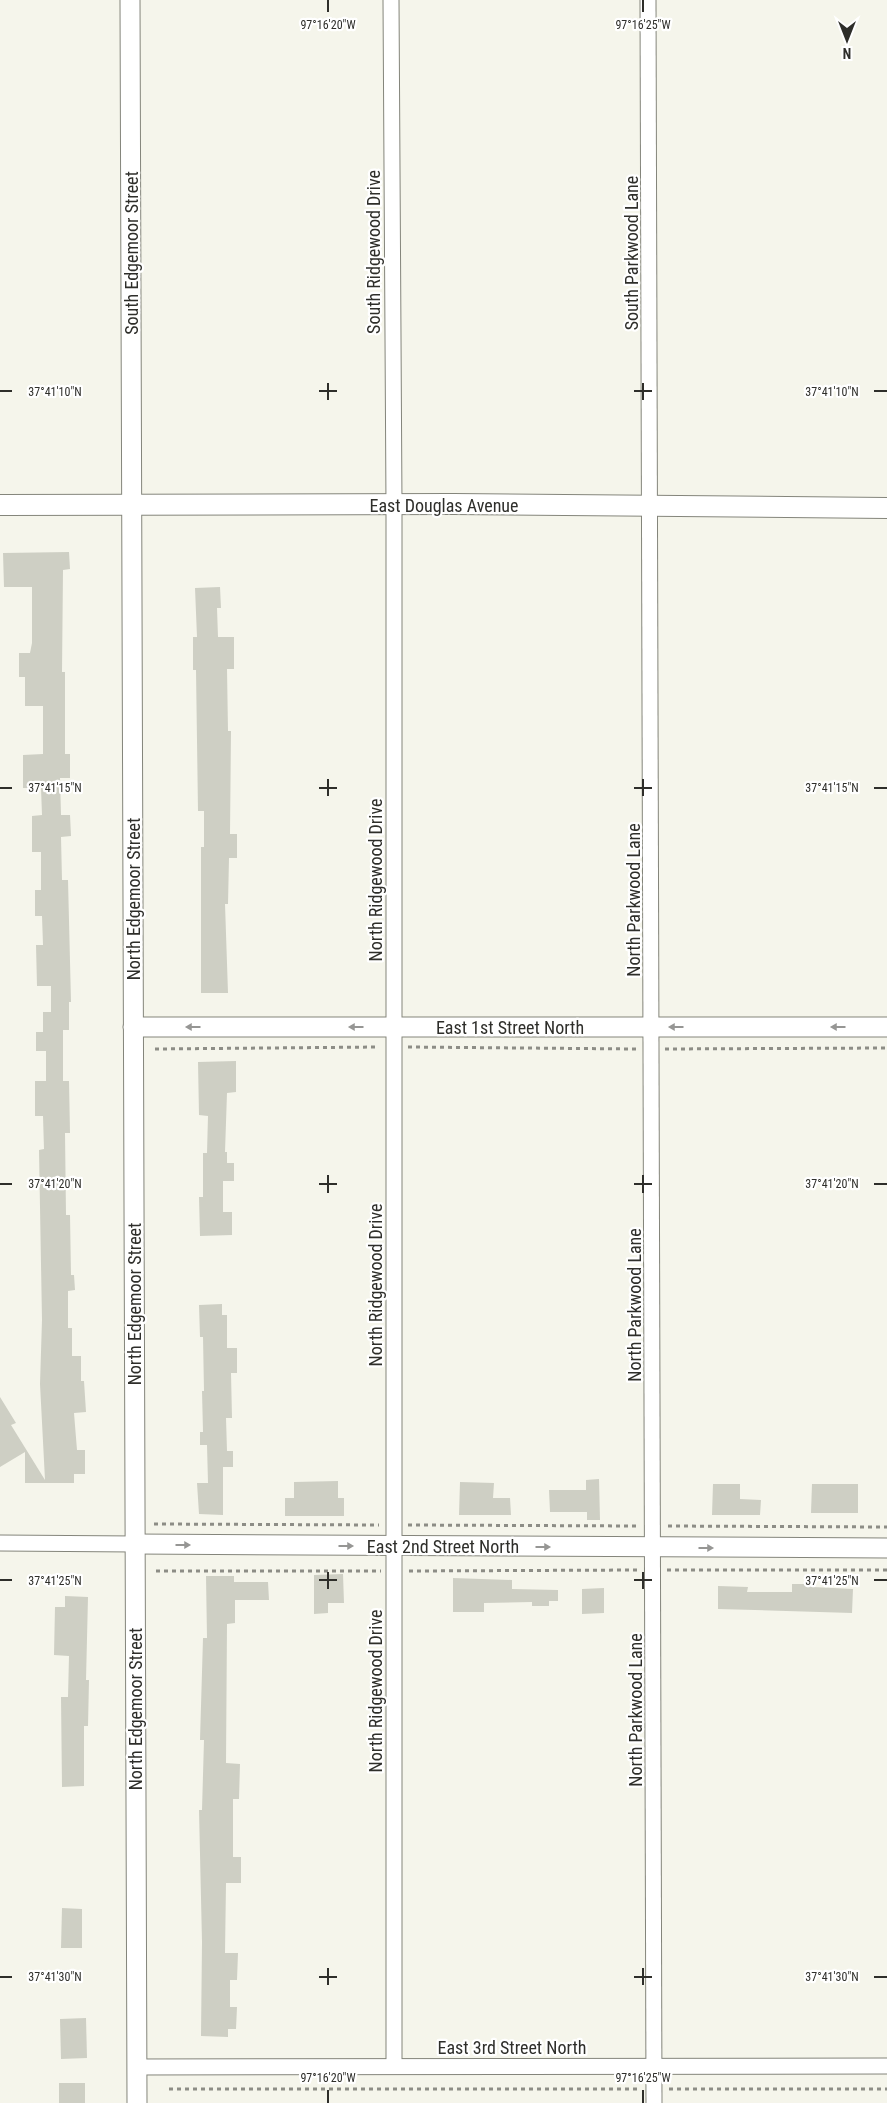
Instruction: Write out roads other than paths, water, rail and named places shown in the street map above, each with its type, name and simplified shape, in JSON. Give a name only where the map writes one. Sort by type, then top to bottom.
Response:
[{"type":"main road","name":"East Douglas Avenue","points":[[0,505],[887,508]]},
{"type":"street","name":"South Edgemoor Street","points":[[130,0],[132,506]]},
{"type":"street","name":"South Ridgewood Drive","points":[[390,0],[394,505]]},
{"type":"street","name":"South Parkwood Lane","points":[[648,0],[650,506]]},
{"type":"street","name":"North Ridgewood Drive","points":[[394,505],[394,2066]]},
{"type":"street","name":"North Edgemoor Street","points":[[132,506],[137,2103]]},
{"type":"street","name":"North Parkwood Lane","points":[[650,506],[654,2096]]},
{"type":"street","name":"East 1st Street North","points":[[134,1027],[887,1027]]},
{"type":"street","name":"East 2nd Street North","points":[[0,1543],[887,1548]]},
{"type":"street","name":"East 3rd Street North","points":[[137,2067],[887,2066]]}]
